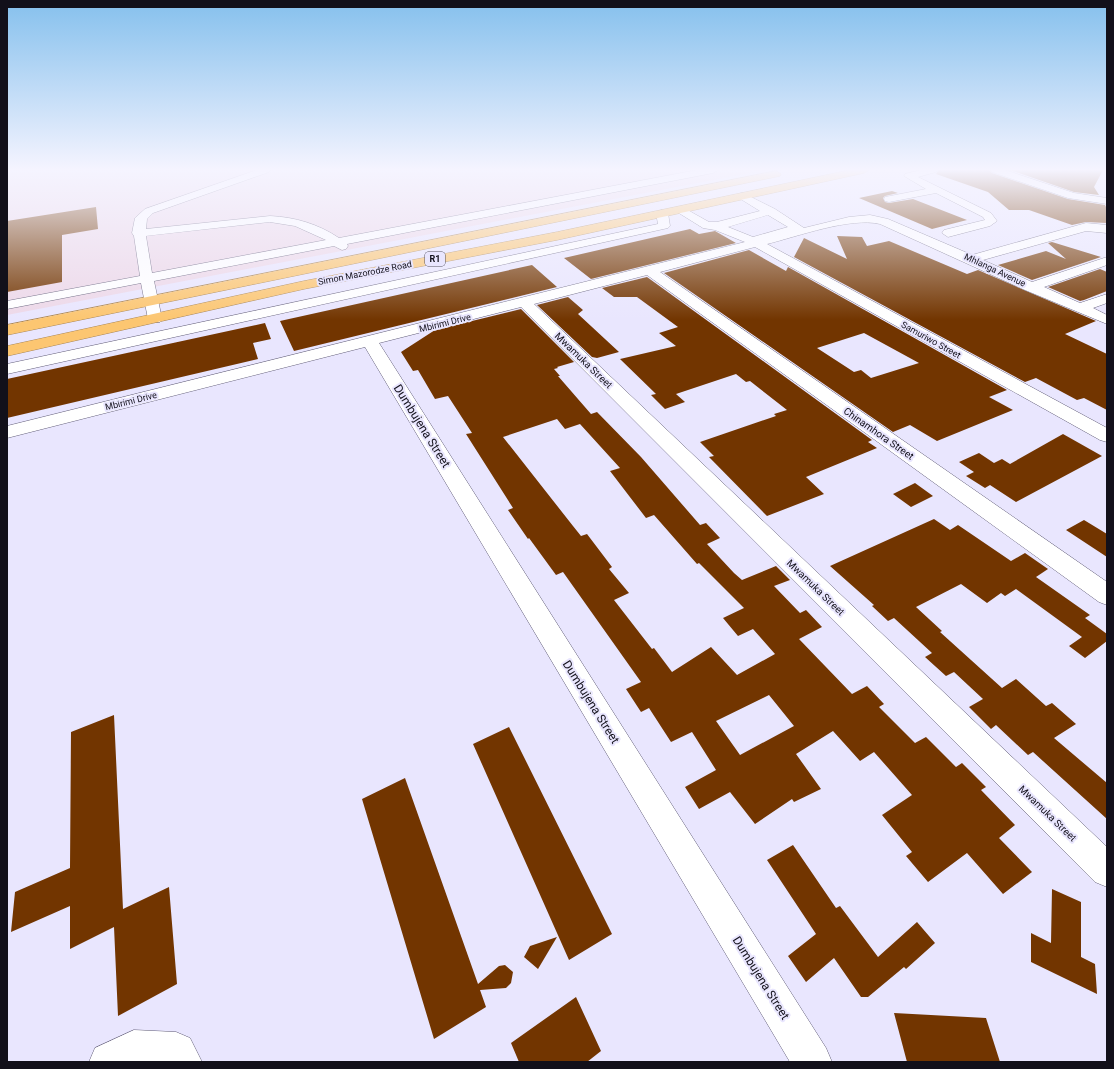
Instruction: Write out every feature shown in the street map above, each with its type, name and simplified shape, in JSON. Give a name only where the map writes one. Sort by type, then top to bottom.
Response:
[{"type":"highway","name":"Simon Mazorodze Road","points":[[7,330],[547,220]]},
{"type":"highway","name":"Simon Mazorodze Road","points":[[7,351],[364,273],[557,236],[631,220]]},
{"type":"highway","points":[[153,300],[184,302],[253,289],[304,286]]},
{"type":"street","points":[[141,220],[138,233],[153,300],[155,319]]},
{"type":"street","points":[[138,233],[262,220]]},
{"type":"street","points":[[284,220],[301,223],[337,242],[356,259]]},
{"type":"street","points":[[7,305],[452,220]]},
{"type":"street","points":[[7,369],[664,226],[663,220]]},
{"type":"street","points":[[697,220],[708,226],[717,226],[741,220]]},
{"type":"street","points":[[717,226],[752,240],[798,228],[784,220]]},
{"type":"street","name":"Mbirimi Drive","points":[[7,432],[851,220]]},
{"type":"street","name":"Mbirimi Drive","points":[[879,220],[884,221]]},
{"type":"street","points":[[948,233],[986,224],[990,220]]},
{"type":"street","name":"Mhlanga Avenue","points":[[884,221],[1107,320]]},
{"type":"street","points":[[972,259],[1086,227],[1107,229]]},
{"type":"street","points":[[557,236],[574,245]]},
{"type":"street","name":"Samuriwo Street","points":[[756,243],[1107,436]]},
{"type":"street","points":[[1030,286],[1107,261]]},
{"type":"street","name":"Chinamhora Street","points":[[650,271],[1107,595]]},
{"type":"street","points":[[364,273],[375,288]]},
{"type":"street","points":[[1080,308],[1107,298]]},
{"type":"street","name":"Mwamuka Street","points":[[525,303],[1107,870]]},
{"type":"street","points":[[113,328],[119,345]]},
{"type":"street","name":"Dumbujena Street","points":[[370,342],[812,1062]]},
{"type":"street","points":[[109,1062],[134,1050],[176,1052],[182,1062]]},
{"type":"shaded area","points":[[7,220],[504,220],[7,315]]},
{"type":"building","points":[[97,220],[98,229],[62,235],[62,282],[7,292],[7,221]]},
{"type":"building","points":[[911,220],[967,220],[932,229]]},
{"type":"building","points":[[1057,220],[1107,220],[1107,223],[1086,222],[1072,225]]},
{"type":"building","points":[[690,229],[699,234],[715,231],[736,243],[591,279],[564,258]]},
{"type":"building","points":[[837,236],[862,237],[867,246],[889,241],[967,274],[978,270],[1096,321],[1065,334],[1107,354],[1107,410],[1084,398],[1077,400],[1036,378],[1025,382],[794,257],[804,238],[847,259]]},
{"type":"building","points":[[1052,242],[1101,257],[1032,280],[998,265],[1046,251],[1066,259],[1048,243]]},
{"type":"building","points":[[749,250],[786,271],[788,267],[1007,390],[989,397],[1013,410],[937,441],[910,425],[893,432],[664,273]],"holes":[[[864,333],[919,363],[871,378],[861,370],[854,372],[817,348]]]},
{"type":"building","points":[[532,265],[557,287],[294,351],[280,321]]},
{"type":"building","points":[[1100,269],[1107,272],[1107,291],[1084,300],[1080,301],[1048,287]]},
{"type":"building","points":[[647,277],[872,440],[868,442],[877,448],[806,477],[824,494],[767,516],[709,457],[714,456],[700,442],[776,416],[774,414],[787,410],[750,381],[746,382],[736,374],[676,394],[685,402],[665,409],[651,395],[656,394],[620,359],[676,346],[659,333],[678,327],[637,297],[614,297],[602,288]]},
{"type":"building","points":[[568,297],[583,310],[578,314],[619,352],[597,358],[592,357],[537,305]]},
{"type":"building","points":[[521,309],[574,362],[554,369],[560,376],[558,376],[591,414],[597,412],[641,457],[700,525],[706,523],[720,538],[707,544],[734,573],[742,580],[776,566],[790,580],[774,586],[800,613],[806,610],[822,627],[799,639],[852,694],[867,686],[884,704],[879,707],[915,743],[926,737],[956,767],[962,763],[986,787],[981,790],[1015,825],[999,838],[1032,872],[1003,894],[967,853],[928,882],[906,856],[912,852],[882,815],[912,795],[874,752],[860,761],[833,731],[796,754],[821,789],[794,802],[792,799],[755,824],[730,792],[699,809],[685,787],[716,770],[692,732],[671,742],[649,708],[641,712],[626,689],[641,682],[563,572],[556,575],[508,510],[513,508],[466,434],[472,433],[448,396],[435,399],[418,370],[413,371],[401,352],[435,330]],"holes":[[[557,419],[565,429],[580,424],[620,468],[610,471],[646,518],[654,515],[697,564],[699,563],[744,608],[723,618],[738,636],[753,629],[775,654],[737,675],[711,647],[672,672],[614,600],[629,593],[609,569],[612,567],[587,534],[581,536],[503,437]],[[769,695],[794,726],[740,755],[716,721]]]},
{"type":"building","points":[[265,323],[271,339],[253,343],[258,359],[7,418],[7,379]]},
{"type":"building","points":[[1063,434],[1102,456],[1016,502],[990,485],[985,488],[966,476],[974,472],[959,462],[979,453],[994,463],[1002,459],[1010,464]]},
{"type":"building","points":[[915,483],[933,496],[911,507],[893,494]]},
{"type":"building","points":[[934,519],[950,530],[958,525],[1011,561],[1025,553],[1048,569],[1036,577],[1090,615],[1085,618],[1107,634],[1107,641],[1085,658],[1069,646],[1082,637],[1016,589],[1005,596],[1001,593],[987,603],[961,584],[916,607],[942,631],[940,632],[1002,688],[1016,679],[1046,706],[1052,703],[1076,724],[1054,738],[1107,783],[1107,819],[1033,752],[1028,755],[996,725],[991,729],[969,707],[983,699],[954,672],[946,676],[925,657],[932,653],[894,618],[888,621],[872,606],[874,605],[830,566]]},
{"type":"building","points":[[1084,520],[1107,534],[1107,557],[1066,530]]},
{"type":"building","points":[[114,715],[123,909],[169,887],[177,984],[118,1016],[114,927],[70,949],[70,906],[11,932],[15,892],[70,868],[71,732]]},
{"type":"building","points":[[509,727],[612,934],[569,960],[473,744]]},
{"type":"building","points":[[405,778],[478,984],[499,966],[505,965],[513,972],[511,983],[506,988],[480,990],[486,1007],[434,1039],[362,799]]},
{"type":"building","points":[[793,845],[836,908],[840,906],[878,957],[917,922],[935,943],[906,969],[904,967],[868,997],[861,997],[834,958],[806,982],[788,956],[816,934],[767,860]]},
{"type":"building","points":[[1052,889],[1081,902],[1081,957],[1095,964],[1097,994],[1031,962],[1031,933],[1051,943]]},
{"type":"building","points":[[557,937],[538,969],[524,957],[530,946]]},
{"type":"building","points":[[576,997],[601,1051],[587,1062],[519,1062],[511,1043]]},
{"type":"building","points":[[894,1013],[986,1018],[1000,1062],[907,1062]]}]
